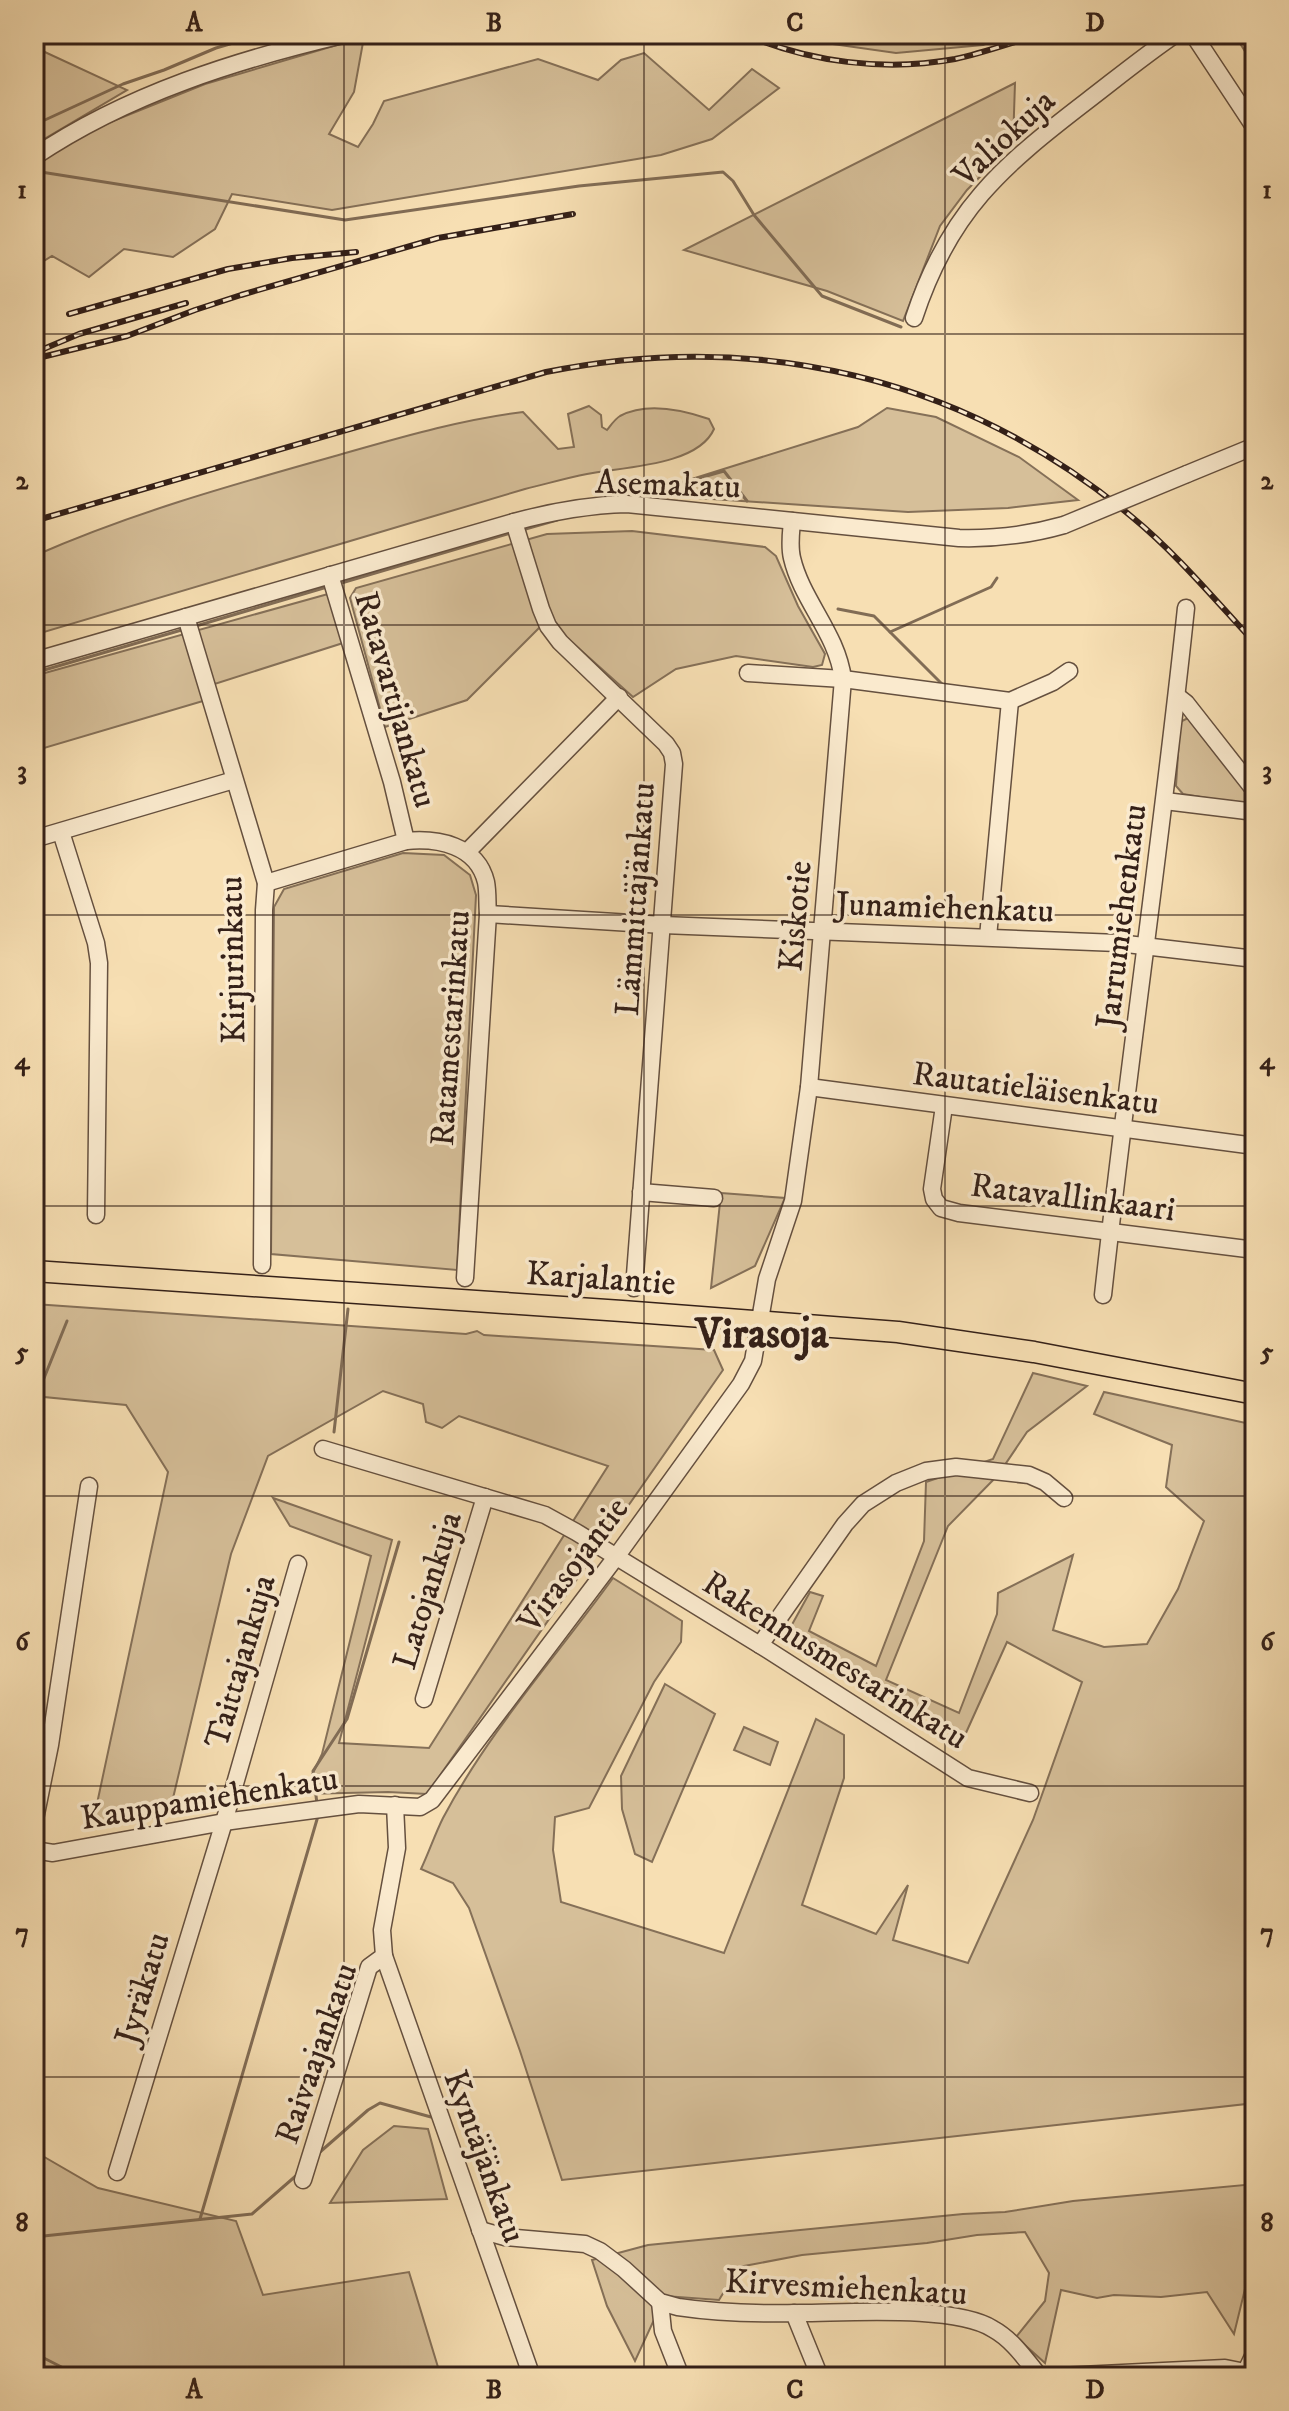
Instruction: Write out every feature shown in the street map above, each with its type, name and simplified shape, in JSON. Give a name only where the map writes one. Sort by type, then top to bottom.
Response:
[{"type":"main road","name":"Karjalantie","points":[[34,1271],[898,1332],[1003,1347],[1255,1394]]},
{"type":"street","points":[[34,157],[64,137],[146,97],[243,63],[347,34]]},
{"type":"street","name":"Valiokuja","points":[[914,318],[938,257],[980,193],[1041,136],[1176,34]]},
{"type":"street","points":[[1193,34],[1255,128]]},
{"type":"street","name":"Asemakatu","points":[[34,661],[546,514],[627,504],[980,539],[1020,536],[1064,525],[1255,446]]},
{"type":"street","name":"Kiskotie","points":[[759,1320],[767,1279],[793,1201],[809,1087],[843,679],[834,644],[791,558],[792,521]]},
{"type":"street","name":"Lämmittäjänkatu","points":[[514,522],[548,626],[560,642],[666,744],[674,764],[634,1288]]},
{"type":"street","name":"Ratavartijankatu","points":[[330,575],[392,782],[406,841]]},
{"type":"street","name":"Jarrumiehenkatu","points":[[1103,1295],[1186,608]]},
{"type":"street","name":"Kirjurinkatu","points":[[186,617],[266,883],[262,1265]]},
{"type":"street","points":[[748,673],[843,679],[1010,701],[1053,682],[1069,671]]},
{"type":"street","points":[[1177,696],[1186,703],[1255,791]]},
{"type":"street","points":[[266,883],[406,841],[438,841],[467,852],[619,697]]},
{"type":"street","points":[[988,937],[1010,701]]},
{"type":"street","points":[[34,839],[234,780]]},
{"type":"street","points":[[1165,801],[1255,812]]},
{"type":"street","points":[[61,832],[96,943],[99,963],[96,1215]]},
{"type":"street","name":"Ratamestarinkatu","points":[[465,1278],[488,914],[485,878],[467,852]]},
{"type":"street","name":"Junamiehenkatu","points":[[488,914],[663,925],[1145,945],[1255,959]]},
{"type":"street","name":"Rautatieläisenkatu","points":[[809,1087],[1255,1146]]},
{"type":"street","name":"Ratavallinkaari","points":[[944,1106],[932,1189],[934,1199],[941,1208],[959,1213],[1255,1250]]},
{"type":"street","points":[[641,1192],[714,1198]]},
{"type":"street","name":"Virasojantie","points":[[395,1805],[420,1807],[432,1800],[616,1557],[741,1384],[753,1361],[759,1320]]},
{"type":"street","name":"Rakennusmestarinkatu","points":[[323,1449],[545,1515],[760,1645],[968,1778],[1030,1793]]},
{"type":"street","points":[[760,1645],[845,1524],[863,1504],[896,1483],[926,1471],[956,1467],[1029,1475],[1045,1482],[1064,1498]]},
{"type":"street","points":[[34,1824],[59,1690],[89,1486]]},
{"type":"street","name":"Latojankuja","points":[[424,1699],[485,1497]]},
{"type":"street","name":"Taittajankuja","points":[[224,1822],[298,1564]]},
{"type":"street","name":"Kauppamiehenkatu","points":[[34,1850],[53,1853],[224,1822],[359,1804],[395,1805]]},
{"type":"street","name":"Raivaajankatu","points":[[303,2180],[369,1967],[384,1956],[382,1930],[397,1848],[395,1805]]},
{"type":"street","name":"Jyräkatu","points":[[117,2172],[224,1822]]},
{"type":"street","name":"Kyntäjänkatu","points":[[384,1956],[532,2377]]},
{"type":"street","points":[[480,2230],[505,2237],[572,2241],[600,2251],[660,2302],[663,2331],[681,2377]]},
{"type":"street","name":"Kirvesmiehenkatu","points":[[660,2302],[696,2309],[897,2313],[967,2318],[994,2329],[1010,2341],[1039,2377],[1225,2368],[1250,2372]]},
{"type":"street","points":[[794,2313],[820,2377]]},
{"type":"street","points":[[1250,2372],[1255,2352]]},
{"type":"shaded area","points":[[762,34],[1012,34],[983,45],[896,53]]},
{"type":"shaded area","points":[[1234,34],[1255,34],[1255,67]]},
{"type":"shaded area","points":[[364,37],[354,92],[329,134],[358,147],[384,101],[538,59],[598,80],[621,60],[644,53],[709,110],[752,69],[779,88],[712,139],[661,155],[332,210],[232,194],[215,229],[173,257],[124,249],[89,277],[52,256],[34,267],[34,164],[103,125],[205,84]]},
{"type":"shaded area","points":[[34,47],[127,90],[34,145]]},
{"type":"shaded area","points":[[1015,83],[1013,143],[967,190],[940,226],[903,321],[827,291],[684,250]]},
{"type":"shaded area","points":[[589,406],[601,415],[602,427],[607,430],[620,416],[653,408],[676,410],[709,419],[714,429],[692,451],[676,458],[525,489],[34,635],[34,556],[70,541],[216,490],[474,420],[523,412],[558,449],[574,447],[568,414]]},
{"type":"shaded area","points":[[887,408],[936,417],[1019,457],[1078,500],[1008,508],[908,512],[697,498],[666,487],[858,427]]},
{"type":"shaded area","points":[[632,531],[765,547],[776,556],[798,606],[825,654],[822,665],[813,667],[736,656],[676,669],[633,697],[549,618],[467,700],[385,727],[350,598],[356,588],[547,534]]},
{"type":"shaded area","points":[[328,594],[343,643],[202,688],[203,701],[34,751],[34,676]]},
{"type":"shaded area","points":[[1188,718],[1253,801],[1248,805],[1183,794],[1176,786],[1180,722]]},
{"type":"shaded area","points":[[403,853],[444,855],[470,875],[476,895],[457,1270],[271,1254],[274,907],[284,889]]},
{"type":"shaded area","points":[[721,1193],[785,1198],[755,1266],[711,1288]]},
{"type":"shaded area","points":[[34,1304],[466,1334],[477,1331],[484,1335],[714,1350],[723,1370],[427,1794],[303,1794],[322,1754],[371,1556],[290,1526],[273,1498],[392,1540],[339,1743],[429,1748],[608,1466],[459,1416],[442,1428],[426,1422],[423,1404],[383,1391],[268,1456],[231,1554],[169,1815],[92,1827],[168,1472],[126,1405],[34,1396]]},
{"type":"shaded area","points":[[1033,1373],[1087,1386],[1027,1432],[998,1475],[948,1526],[886,1680],[959,1713],[997,1614],[998,1593],[1073,1555],[1053,1630],[1104,1647],[1147,1644],[1178,1589],[1204,1521],[1166,1487],[1172,1445],[1094,1414],[1104,1392],[1255,1425],[1255,2103],[562,2180],[469,1908],[453,1883],[421,1869],[461,1786],[502,1725],[613,1578],[682,1621],[681,1642],[654,1682],[589,1808],[555,1817],[553,1850],[561,1902],[724,1953],[816,1719],[844,1735],[844,1778],[802,1905],[876,1934],[908,1885],[893,1940],[968,1963],[1033,1820],[1082,1682],[1007,1642],[965,1735],[784,1639],[810,1592],[823,1596],[809,1631],[876,1666],[924,1541],[926,1482],[993,1459]]},
{"type":"shaded area","points":[[665,1684],[715,1714],[652,1862],[635,1854],[622,1809],[621,1776]]},
{"type":"shaded area","points":[[744,1727],[778,1742],[770,1765],[734,1750]]},
{"type":"shaded area","points":[[394,2126],[428,2129],[447,2199],[330,2203],[363,2150]]},
{"type":"shaded area","points":[[34,2151],[98,2188],[236,2221],[263,2295],[409,2272],[441,2377],[34,2377]]},
{"type":"shaded area","points":[[1255,2184],[1255,2248],[1234,2334],[1207,2292],[1161,2297],[1114,2295],[1097,2298],[1061,2290],[1045,2363],[1016,2337],[1045,2301],[1049,2273],[1025,2232],[802,2255],[739,2267],[719,2300],[665,2296],[635,2361],[607,2306],[592,2260],[648,2245],[1005,2212],[1073,2201]]},
{"type":"waterway","points":[[34,125],[123,84],[216,48],[264,34]]},
{"type":"waterway","points":[[34,161],[41,172],[345,220],[579,186],[723,172],[733,181],[754,215],[822,296],[901,327]]},
{"type":"waterway","points":[[633,497],[724,471],[747,501]]},
{"type":"waterway","points":[[522,530],[557,520]]},
{"type":"waterway","points":[[338,584],[511,533]]},
{"type":"waterway","points":[[890,632],[991,587],[997,578]]},
{"type":"waterway","points":[[196,626],[327,587]]},
{"type":"waterway","points":[[838,609],[874,616],[943,685]]},
{"type":"waterway","points":[[34,673],[185,629]]},
{"type":"waterway","points":[[334,1432],[348,1309]]},
{"type":"waterway","points":[[34,1403],[67,1321]]},
{"type":"waterway","points":[[317,1804],[313,1771],[347,1719],[399,1542]]},
{"type":"waterway","points":[[200,2219],[318,1816]]},
{"type":"waterway","points":[[320,2152],[380,2103],[431,2117]]},
{"type":"waterway","points":[[34,2237],[252,2214],[298,2174]]},
{"type":"waterway","points":[[34,2353],[81,2377]]},
{"type":"railway","points":[[744,34],[821,58],[901,65],[955,59],[1038,35]]},
{"type":"railway","points":[[34,359],[127,336],[241,295],[438,238],[573,214]]},
{"type":"railway","points":[[69,314],[228,269],[292,258],[356,252]]},
{"type":"railway","points":[[41,350],[79,334],[186,303]]},
{"type":"railway","points":[[34,521],[546,372],[625,360],[704,357],[781,362],[856,376],[929,398],[1000,429],[1067,469],[1149,531],[1255,643]]},
{"type":"district","name":"Virasoja","points":[[762,1332]]}]
